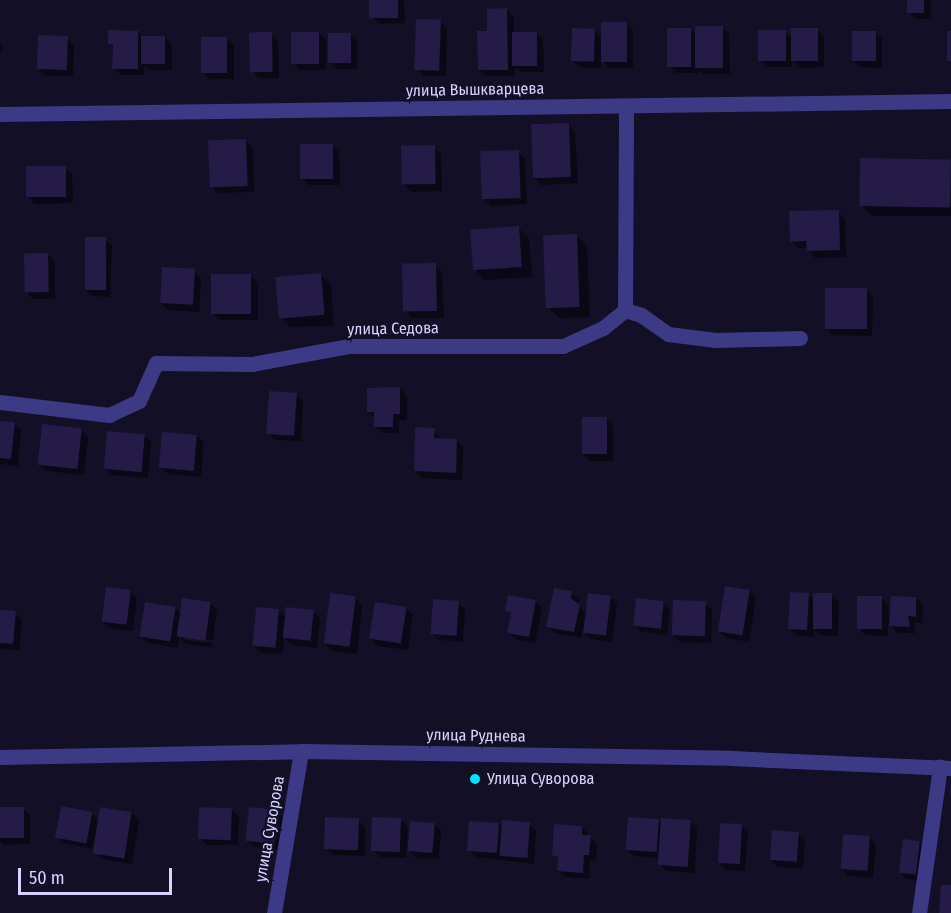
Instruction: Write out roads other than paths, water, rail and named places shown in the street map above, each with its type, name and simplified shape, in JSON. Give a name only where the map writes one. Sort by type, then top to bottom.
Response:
[{"type":"street","name":"улица Вышкварцева","points":[[0,114],[951,101]]},
{"type":"street","points":[[626,106],[625,310],[641,315],[668,334],[716,340],[800,338]]},
{"type":"street","name":"улица Седова","points":[[0,402],[109,415],[139,400],[156,363],[252,364],[349,346],[563,346],[603,328],[625,310]]},
{"type":"street","name":"улица Руднева","points":[[0,757],[301,751],[731,758],[945,767]]},
{"type":"street","name":"улица Суворова","points":[[274,913],[301,751]]},
{"type":"street","points":[[918,913],[945,767]]},
{"type":"place","name":"Улица Суворова","points":[[475,779]]}]
